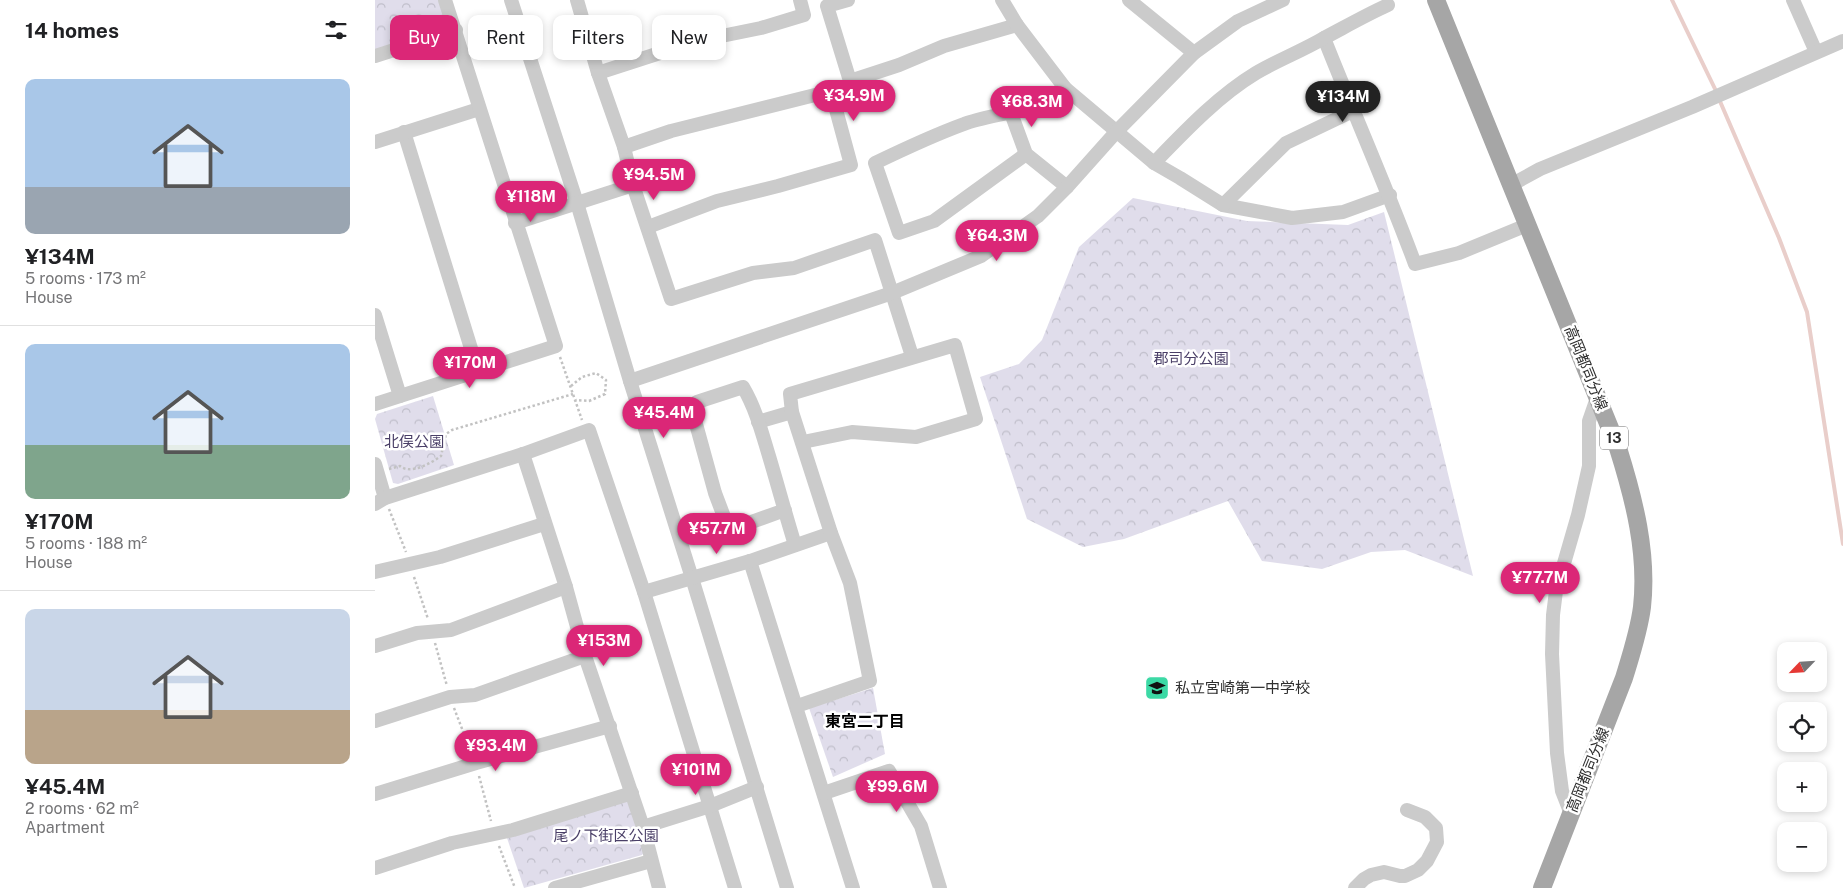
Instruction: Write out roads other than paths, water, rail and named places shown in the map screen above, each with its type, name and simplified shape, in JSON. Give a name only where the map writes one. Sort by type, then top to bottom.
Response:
[{"type":"main road","name":"高岡都司分線","points":[[1436,0],[1621,457],[1639,528],[1642,606],[1635,643],[1624,678],[1542,888]]},
{"type":"street","points":[[445,0],[450,15]]},
{"type":"street","points":[[511,0],[577,203],[630,381],[787,888]]},
{"type":"street","points":[[577,0],[624,147],[633,185],[671,299],[753,272],[794,268],[875,240],[912,356]]},
{"type":"street","points":[[599,73],[697,41],[761,28],[804,15],[800,0]]},
{"type":"street","points":[[848,0],[827,6],[850,81],[899,65],[944,46],[1017,25]]},
{"type":"street","points":[[1002,0],[1017,25],[1065,88],[1154,163],[1223,205],[1291,218],[1343,212],[1390,195]]},
{"type":"street","points":[[1129,0],[1194,53]]},
{"type":"street","points":[[630,381],[893,293],[981,256],[1038,216],[1117,131],[1194,53],[1238,21],[1283,0]]},
{"type":"street","points":[[1793,0],[1816,52]]},
{"type":"street","points":[[1154,163],[1187,128],[1256,73],[1353,21],[1388,5]]},
{"type":"street","points":[[375,404],[555,346],[458,37]]},
{"type":"street","points":[[1324,38],[1353,111],[1390,195],[1415,264],[1459,253],[1527,225]]},
{"type":"street","points":[[1511,185],[1540,169],[1692,107],[1843,41]]},
{"type":"street","points":[[375,56],[390,51]]},
{"type":"street","points":[[1027,154],[934,221],[899,233],[875,163],[966,123],[1011,113],[1058,96],[1065,88]]},
{"type":"street","points":[[624,147],[671,131],[831,90],[851,165],[717,202],[648,227]]},
{"type":"street","points":[[375,142],[479,108]]},
{"type":"street","points":[[1223,205],[1286,143],[1353,111]]},
{"type":"street","points":[[1011,113],[1027,154],[1067,187]]},
{"type":"street","points":[[405,132],[478,371]]},
{"type":"street","points":[[515,223],[633,185]]},
{"type":"street","points":[[375,315],[400,396]]},
{"type":"street","points":[[797,706],[870,681],[851,584],[831,533],[792,412],[790,394],[912,356],[955,345],[976,419],[916,437],[852,432],[803,442]]},
{"type":"street","points":[[785,510],[729,530],[715,493],[693,413],[697,402],[743,388],[751,400],[785,510],[795,545]]},
{"type":"street","points":[[1571,814],[1562,791],[1557,753],[1552,654],[1553,615],[1556,591],[1578,515],[1589,466],[1589,421],[1597,398]]},
{"type":"street","points":[[758,422],[792,412]]},
{"type":"street","points":[[375,464],[380,501],[589,430],[644,592],[735,888]]},
{"type":"street","points":[[523,454],[544,524],[566,587],[585,656],[643,827],[659,888]]},
{"type":"street","points":[[375,572],[440,557],[544,524]]},
{"type":"street","points":[[644,592],[750,561],[831,533]]},
{"type":"street","points":[[750,561],[853,888]]},
{"type":"street","points":[[375,646],[417,633],[451,630],[566,587]]},
{"type":"street","points":[[375,721],[450,698],[475,695],[585,656]]},
{"type":"street","points":[[375,794],[476,763],[610,726]]},
{"type":"street","points":[[824,793],[889,772],[921,826],[940,888]]},
{"type":"street","points":[[643,827],[710,806],[757,787]]},
{"type":"street","points":[[375,868],[452,843],[495,834],[632,793]]},
{"type":"street","points":[[1355,888],[1363,879],[1384,872],[1400,876],[1412,874],[1427,861],[1437,842],[1436,828],[1425,817],[1407,810]]},
{"type":"street","points":[[555,888],[651,861]]},
{"type":"waterway","points":[[1672,0],[1717,93]]},
{"type":"waterway","points":[[1719,99],[1779,238],[1807,312],[1843,544]]},
{"type":"place","name":"私立宮崎第一中学校","points":[[1157,688]]},
{"type":"district","name":"東宮二丁目","points":[[865,721]]},
{"type":"park label","name":"郡司分公園","points":[[1191,359]]},
{"type":"park label","name":"北俣公園","points":[[414,442]]},
{"type":"park label","name":"尾ノ下街区公園","points":[[606,836]]}]
